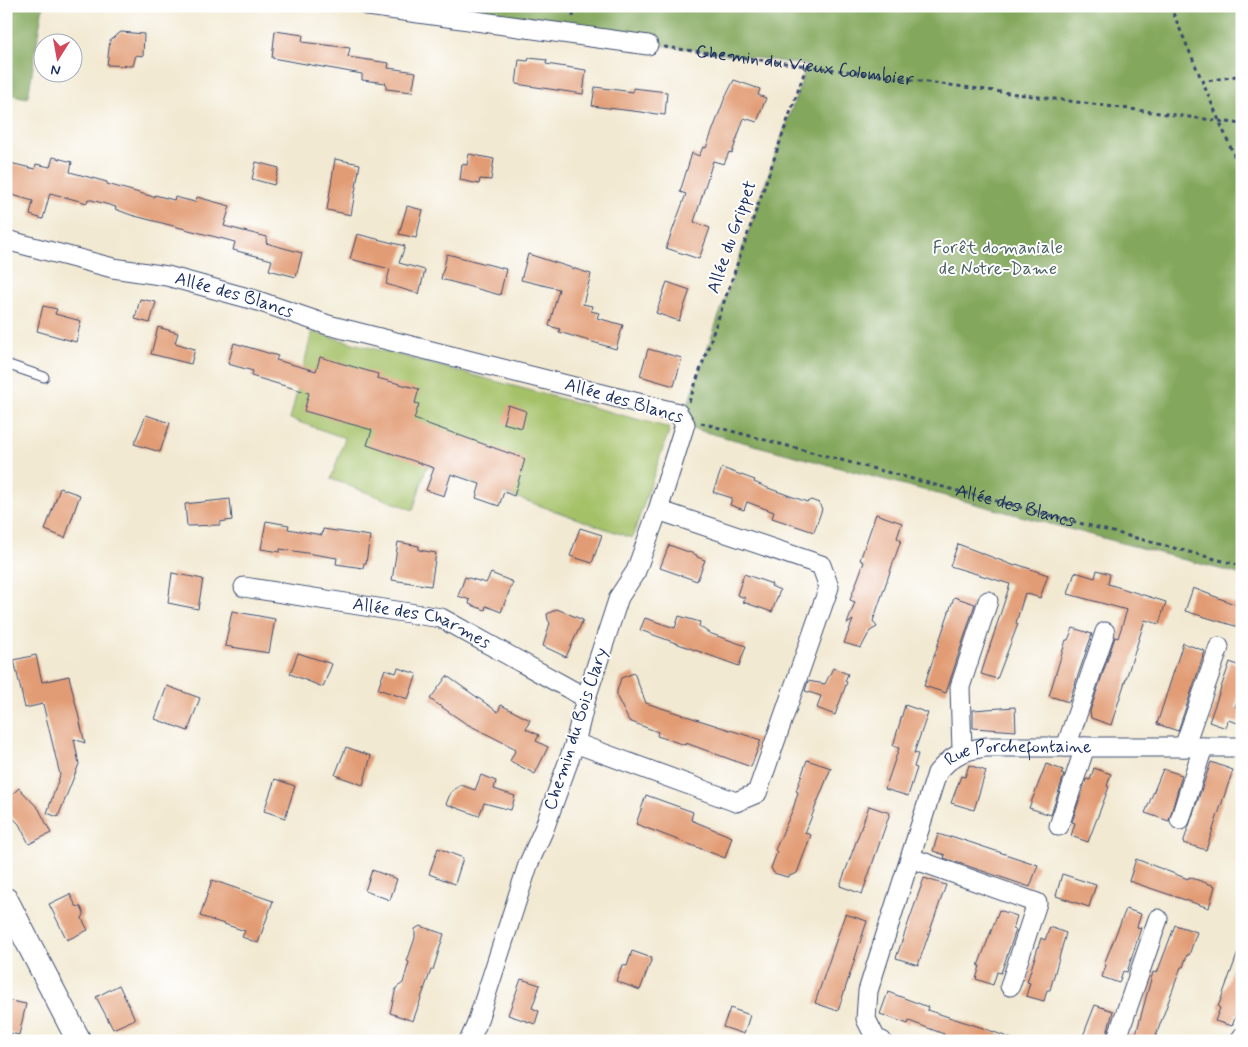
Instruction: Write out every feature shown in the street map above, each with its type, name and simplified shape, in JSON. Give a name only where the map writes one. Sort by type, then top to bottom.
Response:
[{"type":"street","points":[[368,6],[648,45]]},
{"type":"street","name":"Allée des Blancs","points":[[6,240],[113,268],[167,276],[255,300],[328,325],[678,413],[683,418]]},
{"type":"street","name":"Chemin du Bois Clary","points":[[469,1041],[476,1026],[528,865],[544,829],[575,743],[586,698],[618,597],[636,571],[658,510],[682,437],[685,424],[683,418]]},
{"type":"street","points":[[575,743],[736,802],[757,793],[829,587],[822,565],[658,510]]},
{"type":"street","name":"Allée des Charmes","points":[[244,587],[441,618],[586,698]]},
{"type":"street","points":[[962,751],[960,687],[988,601]]},
{"type":"street","points":[[1066,747],[1105,632]]},
{"type":"street","points":[[1184,747],[1219,647]]},
{"type":"street","name":"Rue Porchefontaine","points":[[859,1041],[866,1019],[868,991],[937,773],[948,760],[962,751],[986,747],[1236,747],[1242,750]]},
{"type":"street","points":[[1059,826],[1085,747]]},
{"type":"street","points":[[1180,820],[1203,747]]},
{"type":"street","points":[[911,858],[1037,903],[1010,986]]},
{"type":"street","points":[[6,900],[79,1041]]},
{"type":"street","points":[[1116,1041],[1158,919]]},
{"type":"street","points":[[866,1019],[876,1039],[882,1041]]},
{"type":"street","points":[[1240,1041],[1242,1037]]},
{"type":"lane","points":[[6,364],[44,377]]},
{"type":"path","points":[[1170,6],[1242,174]]},
{"type":"path","name":"Chemin du Vieux Colombier","points":[[648,45],[1242,124]]},
{"type":"path","name":"Allée du Grippet","points":[[683,418],[807,65]]},
{"type":"path","points":[[1201,82],[1242,75]]},
{"type":"path","name":"Allée des Blancs","points":[[683,418],[1242,566]]},
{"type":"green space","points":[[6,6],[43,6],[39,32],[32,32],[32,73],[28,98],[6,94]]},
{"type":"green space","name":"Forêt domaniale de Notre-Dame","points":[[368,6],[1242,6],[1242,575],[690,428],[683,418],[807,65]]},
{"type":"green space","points":[[312,332],[670,428],[632,538],[427,466],[413,510],[331,479],[345,438],[290,419]]},
{"type":"building","points":[[275,31],[303,35],[302,42],[350,48],[348,57],[389,63],[388,68],[416,72],[412,92],[386,89],[386,83],[362,80],[362,74],[272,58]]},
{"type":"building","points":[[121,32],[144,34],[143,56],[136,55],[133,66],[107,65],[110,40]]},
{"type":"building","points":[[529,58],[547,60],[546,64],[586,70],[583,94],[516,84],[519,60],[528,61]]},
{"type":"building","points":[[734,80],[760,89],[758,95],[766,98],[757,122],[744,118],[732,153],[729,152],[724,164],[713,161],[694,222],[710,228],[699,259],[666,248],[686,194],[680,192],[692,153],[699,156],[703,147],[706,148],[724,100]]},
{"type":"building","points":[[595,87],[633,92],[633,88],[667,92],[665,115],[592,106]]},
{"type":"building","points":[[469,154],[494,159],[491,180],[480,179],[479,184],[460,180],[462,164],[467,165]]},
{"type":"building","points":[[53,157],[72,162],[70,172],[107,182],[107,184],[154,197],[155,195],[174,200],[175,197],[195,202],[197,197],[230,206],[224,226],[267,237],[266,243],[302,253],[296,277],[269,270],[272,260],[233,250],[235,242],[131,215],[115,209],[116,207],[88,199],[87,203],[50,193],[43,219],[30,215],[33,201],[9,194],[11,185],[6,183],[6,162],[35,169],[36,164],[50,167]]},
{"type":"building","points":[[335,159],[360,164],[351,215],[327,210]]},
{"type":"building","points":[[256,162],[279,168],[274,185],[252,179]]},
{"type":"building","points":[[407,206],[423,210],[416,238],[399,234]]},
{"type":"building","points":[[357,234],[405,246],[399,263],[425,270],[419,294],[386,284],[390,269],[350,259]]},
{"type":"building","points":[[447,254],[506,269],[500,295],[441,279]]},
{"type":"building","points":[[528,254],[591,274],[583,304],[592,306],[591,311],[599,313],[597,318],[623,325],[616,349],[559,332],[560,329],[549,326],[559,289],[521,280]]},
{"type":"building","points":[[667,282],[690,290],[679,321],[656,313]]},
{"type":"building","points":[[140,299],[156,302],[150,323],[135,319]]},
{"type":"building","points":[[43,306],[57,309],[55,314],[81,321],[76,342],[37,331]]},
{"type":"building","points":[[158,327],[178,333],[175,343],[195,349],[191,364],[151,354]]},
{"type":"building","points":[[234,343],[278,356],[276,360],[316,371],[320,357],[378,374],[377,378],[419,389],[415,403],[419,404],[414,419],[525,459],[514,496],[504,492],[499,506],[476,498],[480,484],[451,474],[444,496],[426,490],[434,468],[367,445],[372,430],[304,411],[309,393],[251,376],[253,371],[228,364]]},
{"type":"building","points":[[648,349],[682,358],[674,386],[640,376]]},
{"type":"building","points":[[508,405],[526,411],[522,428],[503,423]]},
{"type":"building","points":[[146,415],[170,423],[160,452],[134,444]]},
{"type":"building","points":[[722,468],[755,480],[754,482],[768,488],[807,502],[811,500],[819,503],[822,509],[814,532],[772,518],[774,512],[747,502],[744,510],[730,505],[732,498],[713,492]]},
{"type":"building","points":[[60,488],[80,495],[65,538],[45,530]]},
{"type":"building","points":[[230,499],[232,520],[220,522],[220,525],[187,526],[185,504]]},
{"type":"building","points":[[876,514],[902,523],[897,538],[901,540],[873,621],[877,627],[870,631],[861,648],[844,643],[853,620],[847,624],[855,602],[850,600],[864,562],[860,560]]},
{"type":"building","points":[[266,521],[289,525],[288,529],[322,535],[323,529],[370,536],[366,563],[364,563],[363,568],[336,564],[337,558],[280,549],[280,552],[261,549]]},
{"type":"building","points":[[580,528],[602,535],[592,563],[570,556]]},
{"type":"building","points":[[398,542],[419,546],[419,550],[436,553],[431,586],[392,580]]},
{"type":"building","points":[[958,544],[1015,566],[1016,564],[1048,575],[1040,598],[1025,593],[1016,623],[1018,624],[997,679],[981,674],[1010,584],[950,566]]},
{"type":"building","points":[[669,545],[697,555],[697,557],[705,560],[697,581],[660,568]]},
{"type":"building","points":[[1097,570],[1110,574],[1108,584],[1166,602],[1159,624],[1145,620],[1111,725],[1091,718],[1090,711],[1115,637],[1118,638],[1127,610],[1068,594],[1075,572],[1095,578]]},
{"type":"building","points":[[172,573],[203,579],[198,609],[168,603]]},
{"type":"building","points":[[491,573],[513,582],[501,612],[486,606],[485,610],[469,604],[470,600],[458,596],[465,577],[486,583]]},
{"type":"building","points":[[744,574],[772,584],[771,586],[780,590],[772,612],[743,602],[745,598],[737,595]]},
{"type":"building","points":[[1193,588],[1242,607],[1242,628],[1185,611]]},
{"type":"building","points":[[954,597],[975,604],[946,693],[924,686]]},
{"type":"building","points":[[557,609],[583,620],[566,657],[543,646],[550,623],[547,614]]},
{"type":"building","points":[[232,611],[275,619],[269,653],[225,646]]},
{"type":"building","points":[[679,616],[700,622],[699,626],[709,633],[746,646],[739,666],[640,630],[645,618],[675,628]]},
{"type":"building","points":[[1073,628],[1092,634],[1069,702],[1049,696],[1066,640],[1068,640]]},
{"type":"building","points":[[1183,643],[1205,651],[1178,731],[1157,724]]},
{"type":"building","points":[[298,653],[332,664],[323,687],[290,674]]},
{"type":"building","points":[[36,655],[42,682],[69,676],[85,743],[74,739],[79,764],[58,817],[47,813],[60,775],[43,704],[25,708],[14,660]]},
{"type":"building","points":[[1230,662],[1242,667],[1242,687],[1235,707],[1242,711],[1238,723],[1228,720],[1226,728],[1209,722]]},
{"type":"building","points":[[398,668],[417,674],[408,699],[378,689],[385,669],[396,673]]},
{"type":"building","points":[[833,668],[848,674],[835,715],[817,708],[821,696],[805,691],[808,681],[825,684]]},
{"type":"building","points":[[634,673],[646,703],[761,740],[751,767],[686,743],[685,745],[657,736],[658,732],[629,721],[617,697],[617,691],[621,678]]},
{"type":"building","points":[[447,676],[498,712],[501,705],[530,720],[526,729],[539,735],[536,741],[548,747],[535,774],[510,761],[516,749],[465,723],[430,699]]},
{"type":"building","points":[[167,686],[200,698],[188,731],[155,719]]},
{"type":"building","points":[[905,705],[928,713],[914,753],[918,754],[914,767],[917,768],[908,796],[885,789],[899,748],[893,746]]},
{"type":"building","points":[[1015,707],[1016,731],[973,728],[973,710]]},
{"type":"building","points":[[346,747],[371,756],[363,785],[335,775]]},
{"type":"building","points":[[807,760],[831,768],[805,833],[811,835],[797,873],[787,877],[774,873],[771,868],[777,852],[775,850],[793,809],[798,792],[796,791]]},
{"type":"building","points":[[1211,762],[1233,770],[1206,850],[1183,843]]},
{"type":"building","points":[[1046,764],[1063,770],[1061,774],[1064,775],[1051,815],[1029,808]]},
{"type":"building","points":[[969,765],[986,771],[974,810],[951,803],[961,776],[965,777]]},
{"type":"building","points":[[1094,768],[1111,774],[1107,786],[1109,787],[1088,842],[1071,836],[1075,823],[1072,822],[1086,779],[1090,780]]},
{"type":"building","points":[[1163,769],[1182,775],[1169,821],[1145,813]]},
{"type":"building","points":[[481,775],[496,781],[494,789],[515,796],[511,810],[484,803],[479,816],[446,804],[451,792],[461,785],[475,790]]},
{"type":"building","points":[[275,779],[295,786],[285,818],[264,811]]},
{"type":"building","points":[[19,788],[39,809],[51,833],[29,844],[19,824],[6,811],[6,800]]},
{"type":"building","points":[[646,795],[693,812],[691,820],[732,837],[725,858],[636,824]]},
{"type":"building","points":[[869,806],[890,813],[862,894],[840,886]]},
{"type":"building","points":[[938,834],[951,838],[951,836],[1038,865],[1030,887],[944,858],[945,855],[933,851]]},
{"type":"building","points":[[438,848],[463,858],[455,884],[429,874]]},
{"type":"building","points":[[1136,859],[1188,879],[1189,877],[1215,886],[1209,908],[1129,881]]},
{"type":"building","points":[[372,870],[397,879],[390,900],[365,891]]},
{"type":"building","points":[[1062,874],[1096,885],[1089,907],[1056,896]]},
{"type":"building","points":[[924,878],[946,885],[918,965],[896,958]]},
{"type":"building","points":[[212,880],[273,901],[258,943],[242,937],[245,931],[200,916]]},
{"type":"building","points":[[70,894],[76,906],[81,907],[84,914],[82,919],[88,930],[67,940],[49,904]]},
{"type":"building","points":[[1126,909],[1141,914],[1137,927],[1141,928],[1127,972],[1123,971],[1119,983],[1102,977],[1106,965],[1104,964]]},
{"type":"building","points":[[999,910],[1017,916],[1013,929],[1016,930],[1001,973],[997,972],[993,985],[976,979],[980,966],[978,966]]},
{"type":"building","points":[[845,914],[867,921],[838,1011],[815,1003]]},
{"type":"building","points":[[1175,925],[1197,932],[1189,955],[1187,955],[1183,967],[1181,967],[1154,1041],[1128,1041],[1131,1032],[1136,1034],[1153,972],[1157,973]]},
{"type":"building","points":[[420,926],[444,934],[433,970],[431,970],[413,1021],[390,1013],[396,988],[403,983],[409,962],[407,961],[415,938],[415,929]]},
{"type":"building","points":[[1050,927],[1066,933],[1050,990],[1047,990],[1044,1001],[1026,996],[1030,983],[1027,982],[1041,938],[1045,940]]},
{"type":"building","points":[[1240,947],[1242,1015],[1237,1013],[1232,1026],[1215,1021],[1220,1008],[1218,1007]]},
{"type":"building","points":[[632,951],[652,958],[640,990],[616,981],[622,965],[627,966]]},
{"type":"building","points":[[521,979],[540,985],[532,1008],[539,1011],[535,1024],[508,1015]]},
{"type":"building","points":[[119,985],[135,1019],[113,1029],[96,997]]},
{"type":"building","points":[[888,992],[928,1007],[927,1010],[1010,1038],[1010,1041],[942,1041],[944,1034],[909,1021],[908,1024],[880,1014]]},
{"type":"building","points":[[6,1000],[26,1004],[19,1035],[6,1032]]},
{"type":"building","points":[[1095,1005],[1113,1011],[1105,1041],[1081,1041]]},
{"type":"building","points":[[730,1008],[750,1015],[744,1034],[723,1027]]}]
